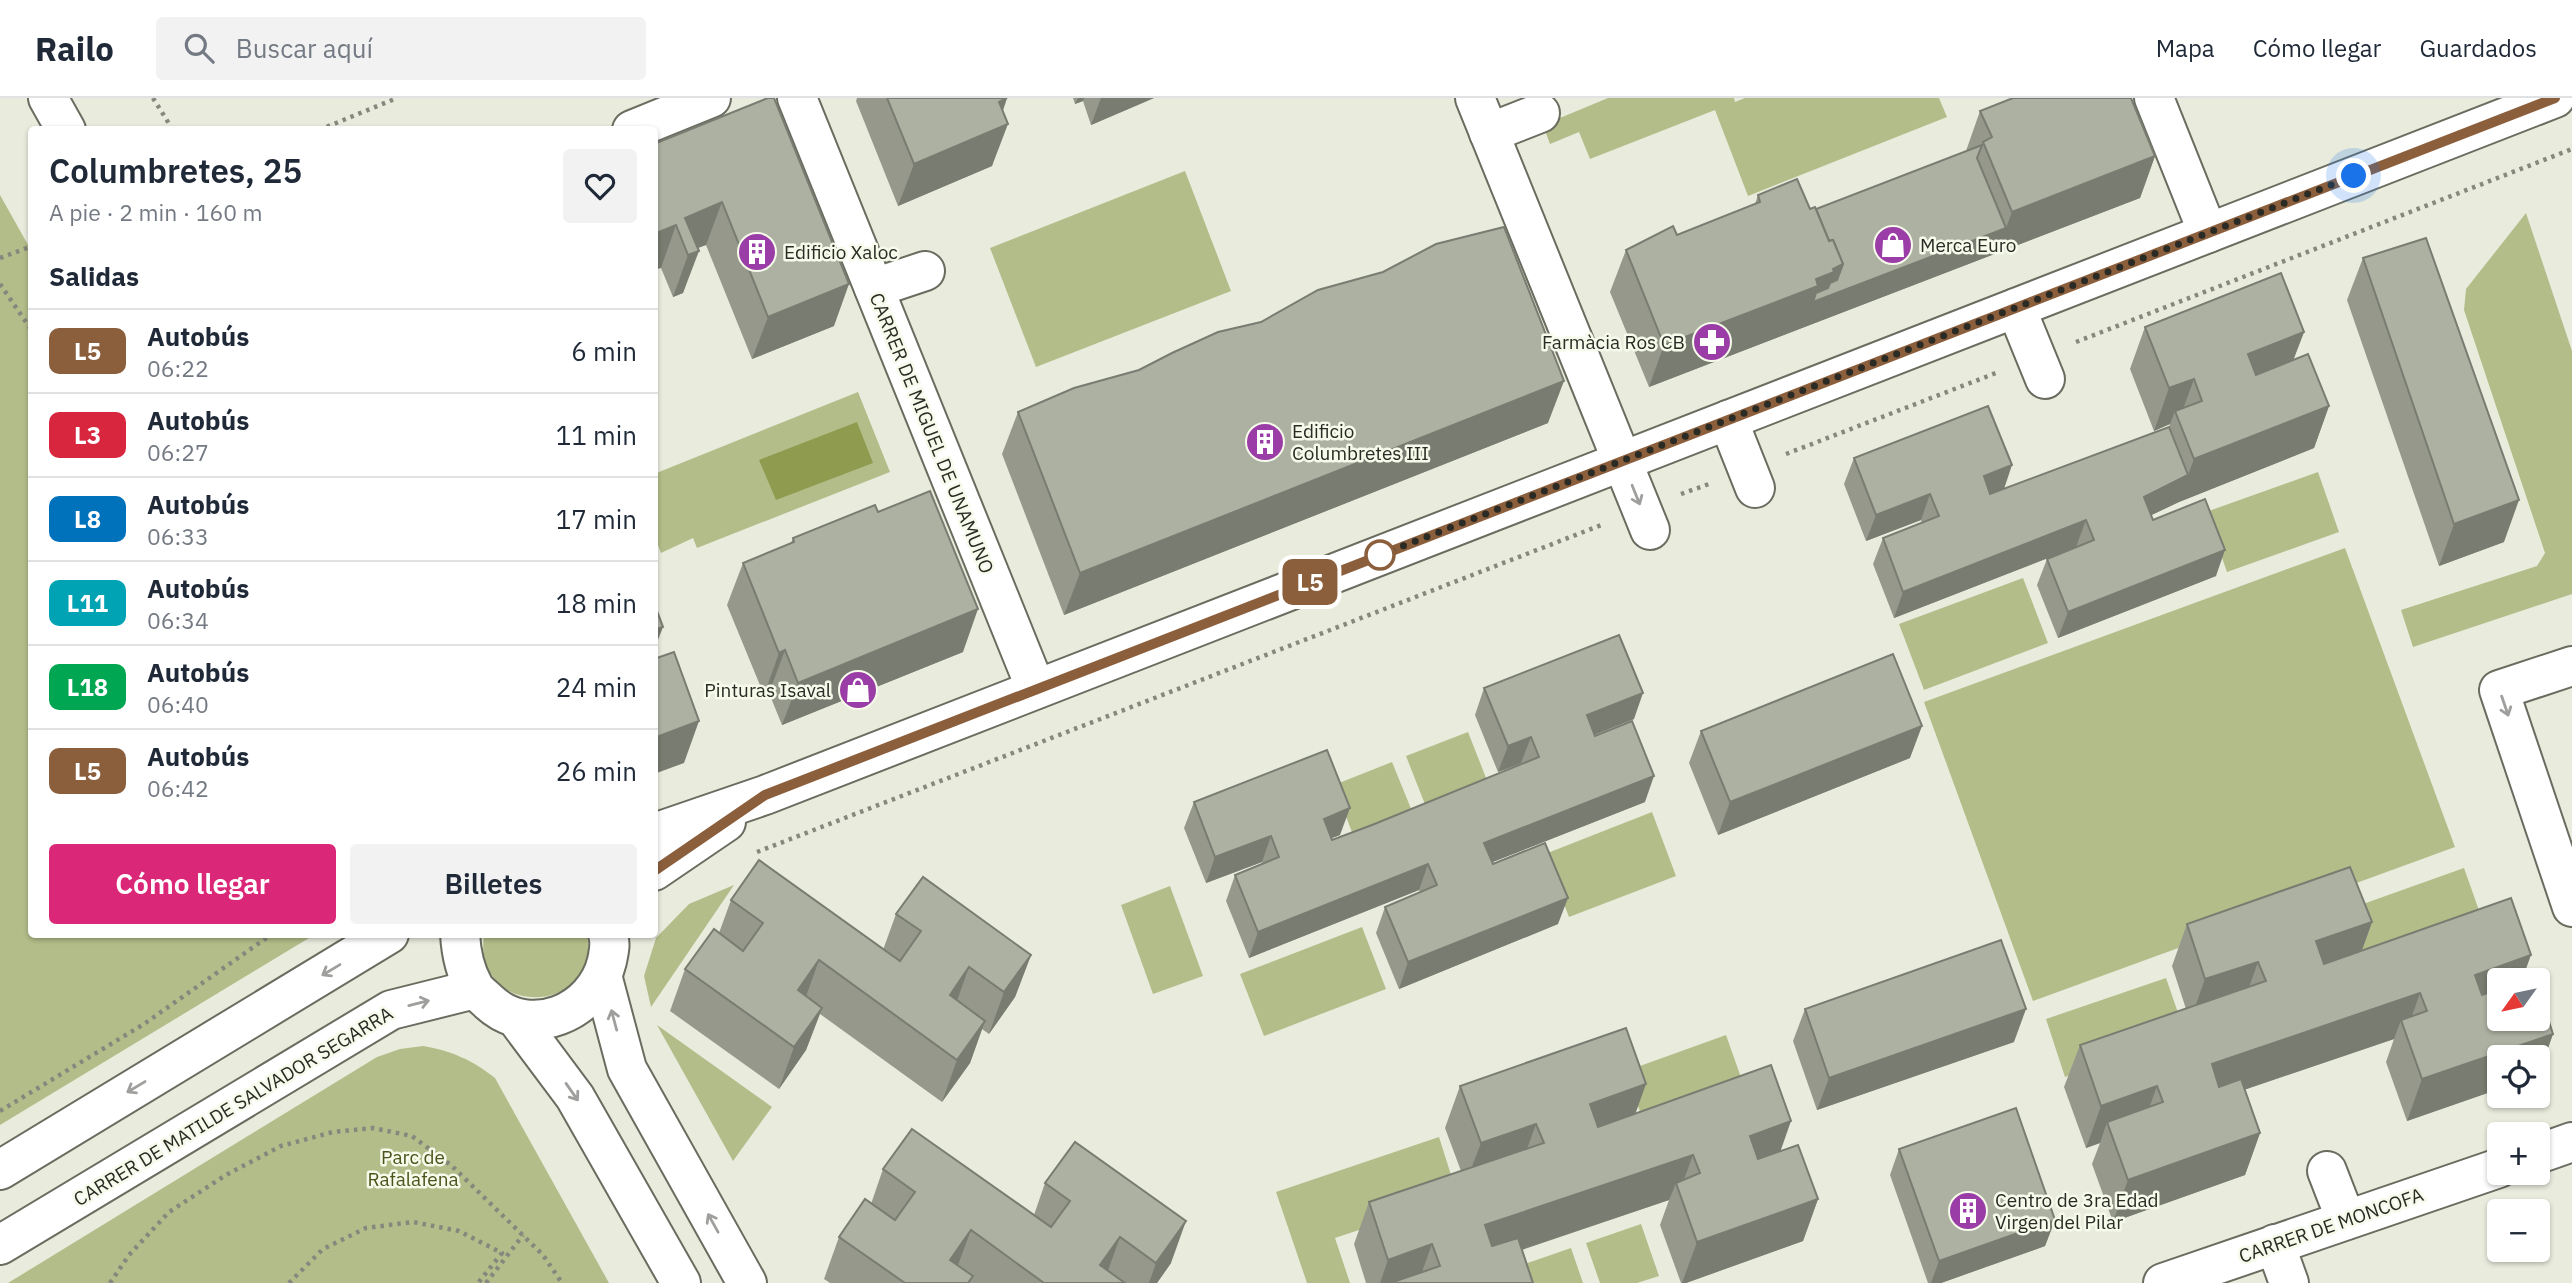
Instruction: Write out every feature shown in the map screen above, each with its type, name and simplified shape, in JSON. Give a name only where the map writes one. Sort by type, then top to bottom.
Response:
[{"type":"street","points":[[48,98],[64,126]]},
{"type":"street","points":[[642,126],[711,98]]},
{"type":"street","name":"CARRER DE MIGUEL DE UNAMUNO","points":[[797,98],[1036,690]]},
{"type":"street","points":[[2154,98],[2208,233]]},
{"type":"street","points":[[658,832],[765,795],[2555,98]]},
{"type":"street","points":[[1541,113],[1482,115],[1650,530]]},
{"type":"street","points":[[874,288],[925,271]]},
{"type":"street","points":[[2015,308],[2045,379]]},
{"type":"street","points":[[1728,420],[1755,488]]},
{"type":"street","points":[[2572,666],[2500,690],[2572,907]]},
{"type":"street","points":[[658,868],[765,795]]},
{"type":"street","points":[[0,1170],[382,938]]},
{"type":"street","points":[[461,938],[466,970],[475,989],[497,1010],[516,1018],[550,1019],[581,1005],[603,979]]},
{"type":"street","points":[[609,938],[603,979],[627,1069],[747,1283]]},
{"type":"street","name":"CARRER DE MATILDE SALVADOR SEGARRA","points":[[0,1245],[391,1010],[475,989]]},
{"type":"street","points":[[516,1018],[575,1097],[681,1283]]},
{"type":"street","points":[[2550,1150],[2572,1142]]},
{"type":"street","points":[[2327,1171],[2346,1220]]},
{"type":"street","name":"CARRER DE MONCOFA","points":[[2163,1283],[2487,1172]]},
{"type":"street","points":[[2275,1244],[2289,1283]]},
{"type":"path","points":[[153,98],[170,126]]},
{"type":"path","points":[[329,126],[397,98]]},
{"type":"path","points":[[0,258],[28,248]]},
{"type":"path","points":[[0,284],[28,325]]},
{"type":"path","points":[[0,1111],[144,1024],[266,938]]},
{"type":"path","points":[[110,1283],[129,1255],[169,1212],[226,1175],[281,1146],[333,1132],[373,1128],[412,1136],[452,1167],[543,1255],[562,1283]]},
{"type":"path","points":[[289,1283],[323,1249],[366,1228],[413,1222],[460,1231],[502,1253],[478,1283]]},
{"type":"path","points":[[486,1283],[523,1235]]},
{"type":"green space","points":[[1608,98],[1734,98],[1735,102],[1745,98],[1939,98],[1947,117],[1748,196],[1715,110],[1590,159],[1579,132],[1550,144],[1543,125]]},
{"type":"green space","points":[[1185,171],[1231,291],[1036,367],[990,248]]},
{"type":"green space","points":[[0,195],[28,245],[28,938],[309,938],[0,1125]]},
{"type":"green space","points":[[2526,213],[2572,351],[2572,594],[2413,647],[2401,610],[2537,566],[2545,553],[2464,310],[2466,289]]},
{"type":"green space","points":[[858,392],[890,472],[697,548],[693,538],[661,553],[658,545],[658,472]]},
{"type":"green space","points":[[2318,472],[2339,532],[2227,572],[2206,512]]},
{"type":"green space","points":[[2345,548],[2455,847],[2033,1001],[1924,702]]},
{"type":"green space","points":[[2023,578],[2048,643],[1924,690],[1899,624]]},
{"type":"green space","points":[[1468,732],[1490,788],[1428,812],[1406,756]]},
{"type":"green space","points":[[1392,762],[1414,816],[1355,840],[1334,785]]},
{"type":"green space","points":[[1652,812],[1676,876],[1569,917],[1545,854]]},
{"type":"green space","points":[[2464,868],[2487,933],[2371,973],[2349,909]]},
{"type":"green space","points":[[734,885],[651,1007],[644,976],[656,938],[689,904]]},
{"type":"green space","points":[[1170,886],[1203,976],[1153,994],[1121,905]]},
{"type":"green space","points":[[1362,927],[1386,989],[1264,1036],[1240,974]]},
{"type":"green space","points":[[484,938],[587,938],[586,961],[576,981],[558,993],[537,997],[515,994],[497,983],[486,963]]},
{"type":"green space","points":[[2166,978],[2186,1036],[2065,1077],[2046,1019]]},
{"type":"green space","points":[[657,1025],[772,1107],[733,1161]]},
{"type":"green space","points":[[1726,1035],[1749,1100],[1648,1135],[1626,1071]]},
{"type":"green space","name":"Parc de Rafalafena","points":[[423,1046],[461,1057],[495,1078],[609,1283],[8,1283],[377,1057],[400,1049]]},
{"type":"green space","points":[[1439,1137],[1458,1197],[1335,1238],[1350,1283],[1307,1283],[1276,1192]]},
{"type":"green space","points":[[1641,1224],[1659,1276],[1637,1283],[1600,1283],[1586,1243]]},
{"type":"green space","points":[[1571,1248],[1583,1283],[1519,1283],[1513,1268]]},
{"type":"shaded area","points":[[857,422],[873,463],[776,500],[759,460]]},
{"type":"building","points":[[768,98],[774,98],[849,284],[768,317],[722,202],[685,218],[699,251],[688,255],[676,225],[658,232],[658,142]]},
{"type":"building","points":[[887,98],[1006,98],[999,102],[1008,124],[914,164]]},
{"type":"building","points":[[2013,98],[2131,98],[2155,156],[2012,212],[1983,142],[1992,137],[1980,111]]},
{"type":"building","name":"Merca Euro","points":[[1982,145],[1977,158],[2006,228],[1813,302],[1816,293],[1837,280],[1843,264],[1833,240],[1829,241],[1816,209]]},
{"type":"building","points":[[1797,179],[1810,209],[1815,207],[1829,241],[1833,240],[1843,264],[1833,269],[1834,272],[1816,279],[1818,286],[1664,345],[1626,250],[1673,226],[1677,235],[1760,202],[1758,195]]},
{"type":"building","name":"Edificio Columbretes III","points":[[1504,227],[1564,381],[1080,573],[1018,412],[1074,388],[1139,370],[1218,332],[1261,322],[1318,290],[1383,272],[1436,244]]},
{"type":"building","points":[[2426,238],[2519,500],[2454,524],[2363,258]]},
{"type":"building","points":[[2281,273],[2304,332],[2248,354],[2256,375],[2308,354],[2329,406],[2194,459],[2175,411],[2202,401],[2194,379],[2169,388],[2145,327]]},
{"type":"building","points":[[1988,406],[2012,465],[1984,476],[1990,494],[2169,427],[2188,475],[2144,497],[2153,520],[2205,499],[2225,550],[2068,612],[2047,559],[2094,540],[2086,520],[1903,592],[1883,538],[1939,516],[1930,494],[1876,515],[1854,458]]},
{"type":"building","points":[[930,491],[978,609],[798,683],[785,650],[779,653],[743,563],[794,542],[793,538],[875,505],[878,512]]},
{"type":"building","points":[[658,614],[663,627],[658,629]]},
{"type":"building","points":[[1619,635],[1643,693],[1587,715],[1595,736],[1632,721],[1654,776],[1484,843],[1493,864],[1545,843],[1568,898],[1408,962],[1385,907],[1437,885],[1428,864],[1258,932],[1235,875],[1279,857],[1271,836],[1215,857],[1194,802],[1327,750],[1350,808],[1324,819],[1332,840],[1372,825],[1539,757],[1531,737],[1508,746],[1484,688]]},
{"type":"building","points":[[674,652],[699,721],[658,736],[658,658]]},
{"type":"building","points":[[1893,654],[1922,726],[1730,802],[1701,731]]},
{"type":"building","points":[[759,860],[900,961],[921,931],[896,914],[923,877],[1031,955],[1004,992],[969,967],[950,995],[985,1021],[957,1060],[819,960],[798,990],[822,1008],[794,1047],[685,969],[714,929],[743,951],[763,923],[731,900]]},
{"type":"building","points":[[2350,867],[2372,922],[2316,941],[2324,964],[2511,898],[2531,955],[2495,968],[2487,968],[2487,971],[2475,975],[2482,995],[2487,993],[2487,1031],[2550,1031],[2550,1025],[2553,1034],[2521,1045],[2487,1045],[2487,1057],[2422,1079],[2401,1020],[2427,1011],[2420,993],[2212,1064],[2219,1087],[2241,1079],[2260,1133],[2128,1180],[2107,1122],[2163,1102],[2157,1086],[2101,1106],[2080,1045],[2266,981],[2258,962],[2205,979],[2187,924]]},
{"type":"building","points":[[2001,940],[2026,1009],[1829,1078],[1805,1009]]},
{"type":"building","points":[[1626,1028],[1646,1084],[1590,1104],[1598,1127],[1771,1065],[1791,1121],[1750,1136],[1758,1159],[1798,1145],[1818,1199],[1697,1242],[1676,1183],[1700,1173],[1693,1155],[1485,1225],[1492,1246],[1518,1238],[1533,1283],[1397,1283],[1396,1281],[1440,1266],[1432,1244],[1388,1260],[1369,1202],[1544,1143],[1536,1124],[1481,1143],[1460,1086]]},
{"type":"building","name":"Centro de 3ra Edad Virgen del Pilar","points":[[2016,1108],[2055,1220],[1939,1261],[1899,1149]]},
{"type":"building","points":[[912,1129],[1051,1227],[1070,1201],[1045,1183],[1075,1142],[1186,1221],[1156,1263],[1120,1237],[1100,1265],[1125,1283],[1044,1283],[971,1230],[950,1260],[973,1276],[968,1283],[905,1283],[839,1237],[865,1199],[895,1220],[915,1192],[883,1169]]},
{"type":"bus line","name":"L5","points":[[658,868],[765,795],[2555,98]]},
{"type":"place","name":"Merca Euro","points":[[1893,245]]},
{"type":"place","name":"Edificio Xaloc","points":[[757,252]]},
{"type":"place","name":"Farmàcia Ros CB","points":[[1712,342]]},
{"type":"place","name":"Edificio Columbretes III","points":[[1265,442]]},
{"type":"place","name":"Pinturas Isaval","points":[[858,690]]},
{"type":"place","name":"Centro de 3ra Edad Virgen del Pilar","points":[[1968,1211]]},
{"type":"route","points":[[1380,555],[2354,176]]}]
